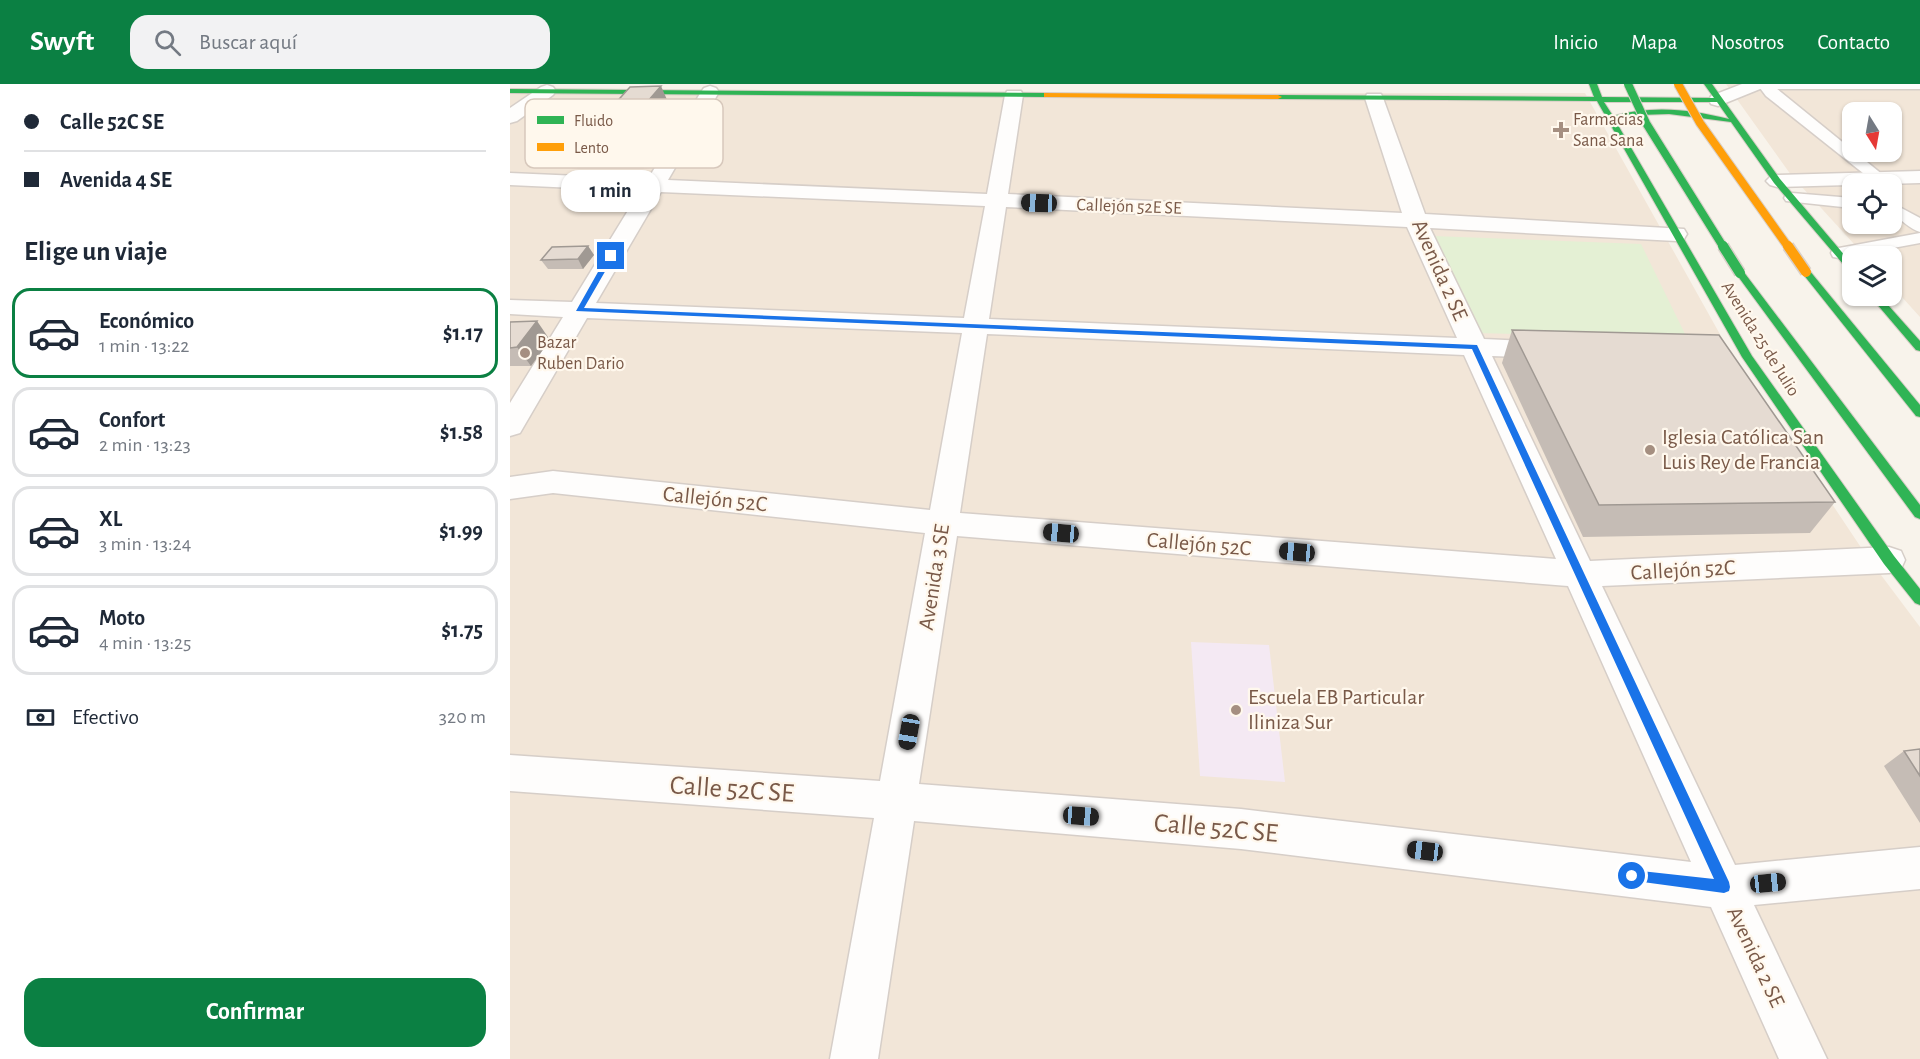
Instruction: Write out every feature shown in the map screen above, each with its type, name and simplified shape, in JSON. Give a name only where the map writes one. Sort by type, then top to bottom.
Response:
[{"type":"main road","name":"Avenida 25 de Julio","points":[[1593,84],[1610,119],[1676,234],[1735,357],[1920,599]]},
{"type":"main road","name":"Avenida 25 de Julio","points":[[1628,84],[1646,123],[1740,273],[1920,514]]},
{"type":"main road","points":[[1678,84],[1700,123],[1806,272],[1920,413]]},
{"type":"main road","points":[[1708,84],[1777,181],[1842,257]]},
{"type":"main road","points":[[510,91],[1718,100]]},
{"type":"main road","points":[[1610,119],[1619,115],[1668,112],[1713,117],[1735,124]]},
{"type":"main road","points":[[1884,306],[1920,348]]},
{"type":"street","points":[[1718,100],[1757,84],[1920,84]]},
{"type":"street","points":[[536,99],[547,91]]},
{"type":"street","points":[[706,99],[710,92]]},
{"type":"street","name":"Avenida 3 SE","points":[[854,1059],[1014,95]]},
{"type":"street","name":"Avenida 2 SE","points":[[1374,98],[1416,220],[1803,1059]]},
{"type":"street","points":[[510,117],[525,106]]},
{"type":"street","points":[[510,426],[663,168]]},
{"type":"street","points":[[1902,177],[1920,177]]},
{"type":"street","name":"Callejón 52E SE","points":[[510,179],[1213,210],[1676,234]]},
{"type":"street","points":[[1777,181],[1842,179]]},
{"type":"street","points":[[510,307],[1569,351]]},
{"type":"street","name":"Callejón 52C","points":[[510,488],[553,482],[943,524],[1580,574],[1889,560]]},
{"type":"street","name":"Calle 52C SE","points":[[510,773],[1241,829],[1724,887],[1920,868]]},
{"type":"lane","points":[[1764,84],[1771,93],[1873,174]]},
{"type":"lane","points":[[1792,198],[1842,202]]},
{"type":"lane","points":[[1902,207],[1920,208]]},
{"type":"lane","points":[[1839,253],[1920,235],[1910,217],[1902,213]]},
{"type":"shaded area","points":[[1726,84],[1920,84],[1920,171],[1791,175]]},
{"type":"shaded area","points":[[510,93],[1585,93],[1726,345],[1866,555],[1920,627],[1920,1059],[510,1059]]},
{"type":"shaded area","points":[[1920,181],[1920,317],[1902,297],[1902,246],[1856,246],[1845,234],[1902,234],[1902,182]]},
{"type":"shaded area","points":[[1842,184],[1842,231],[1801,186]]},
{"type":"shaded area","name":"Escuela EB Particular Iliniza Sur","points":[[1191,642],[1269,645],[1285,782],[1200,776]]},
{"type":"green space","points":[[1433,236],[1641,244],[1687,338],[1476,333]]},
{"type":"building","points":[[661,86],[650,99],[619,99],[630,87]]},
{"type":"building","points":[[588,246],[578,259],[541,260],[552,247]]},
{"type":"building","points":[[537,321],[517,347],[510,348],[510,322]]},
{"type":"building","name":"Iglesia Católica San Luis Rey de Francia","points":[[1512,330],[1719,335],[1835,502],[1599,505]]},
{"type":"building","points":[[1920,749],[1920,776],[1904,751]]},
{"type":"traffic: fast","points":[[1593,84],[1599,99],[1747,357],[1889,560],[1920,599]]},
{"type":"traffic: fast","points":[[1628,84],[1646,123],[1740,273]]},
{"type":"traffic: fast","points":[[1708,84],[1777,181],[1842,257]]},
{"type":"traffic: fast","points":[[510,91],[1047,95]]},
{"type":"traffic: fast","points":[[1278,97],[1718,100]]},
{"type":"traffic: fast","points":[[1610,119],[1639,112],[1669,111],[1728,121]]},
{"type":"traffic: fast","points":[[1806,272],[1920,413]]},
{"type":"traffic: fast","points":[[1740,273],[1920,514]]},
{"type":"traffic: fast","points":[[1884,306],[1920,348]]},
{"type":"traffic: slow","points":[[1678,84],[1700,123],[1806,272]]},
{"type":"traffic: slow","points":[[1047,95],[1278,97]]},
{"type":"place","name":"Farmacias Sana Sana","points":[[1561,130]]},
{"type":"place","name":"Bazar Ruben Dario","points":[[525,353]]},
{"type":"place","name":"Iglesia Católica San Luis Rey de Francia","points":[[1650,450]]},
{"type":"place","name":"Escuela EB Particular Iliniza Sur","points":[[1236,710]]},
{"type":"route","points":[[611,256],[579,310],[1474,347],[1724,887],[1632,876]]}]
